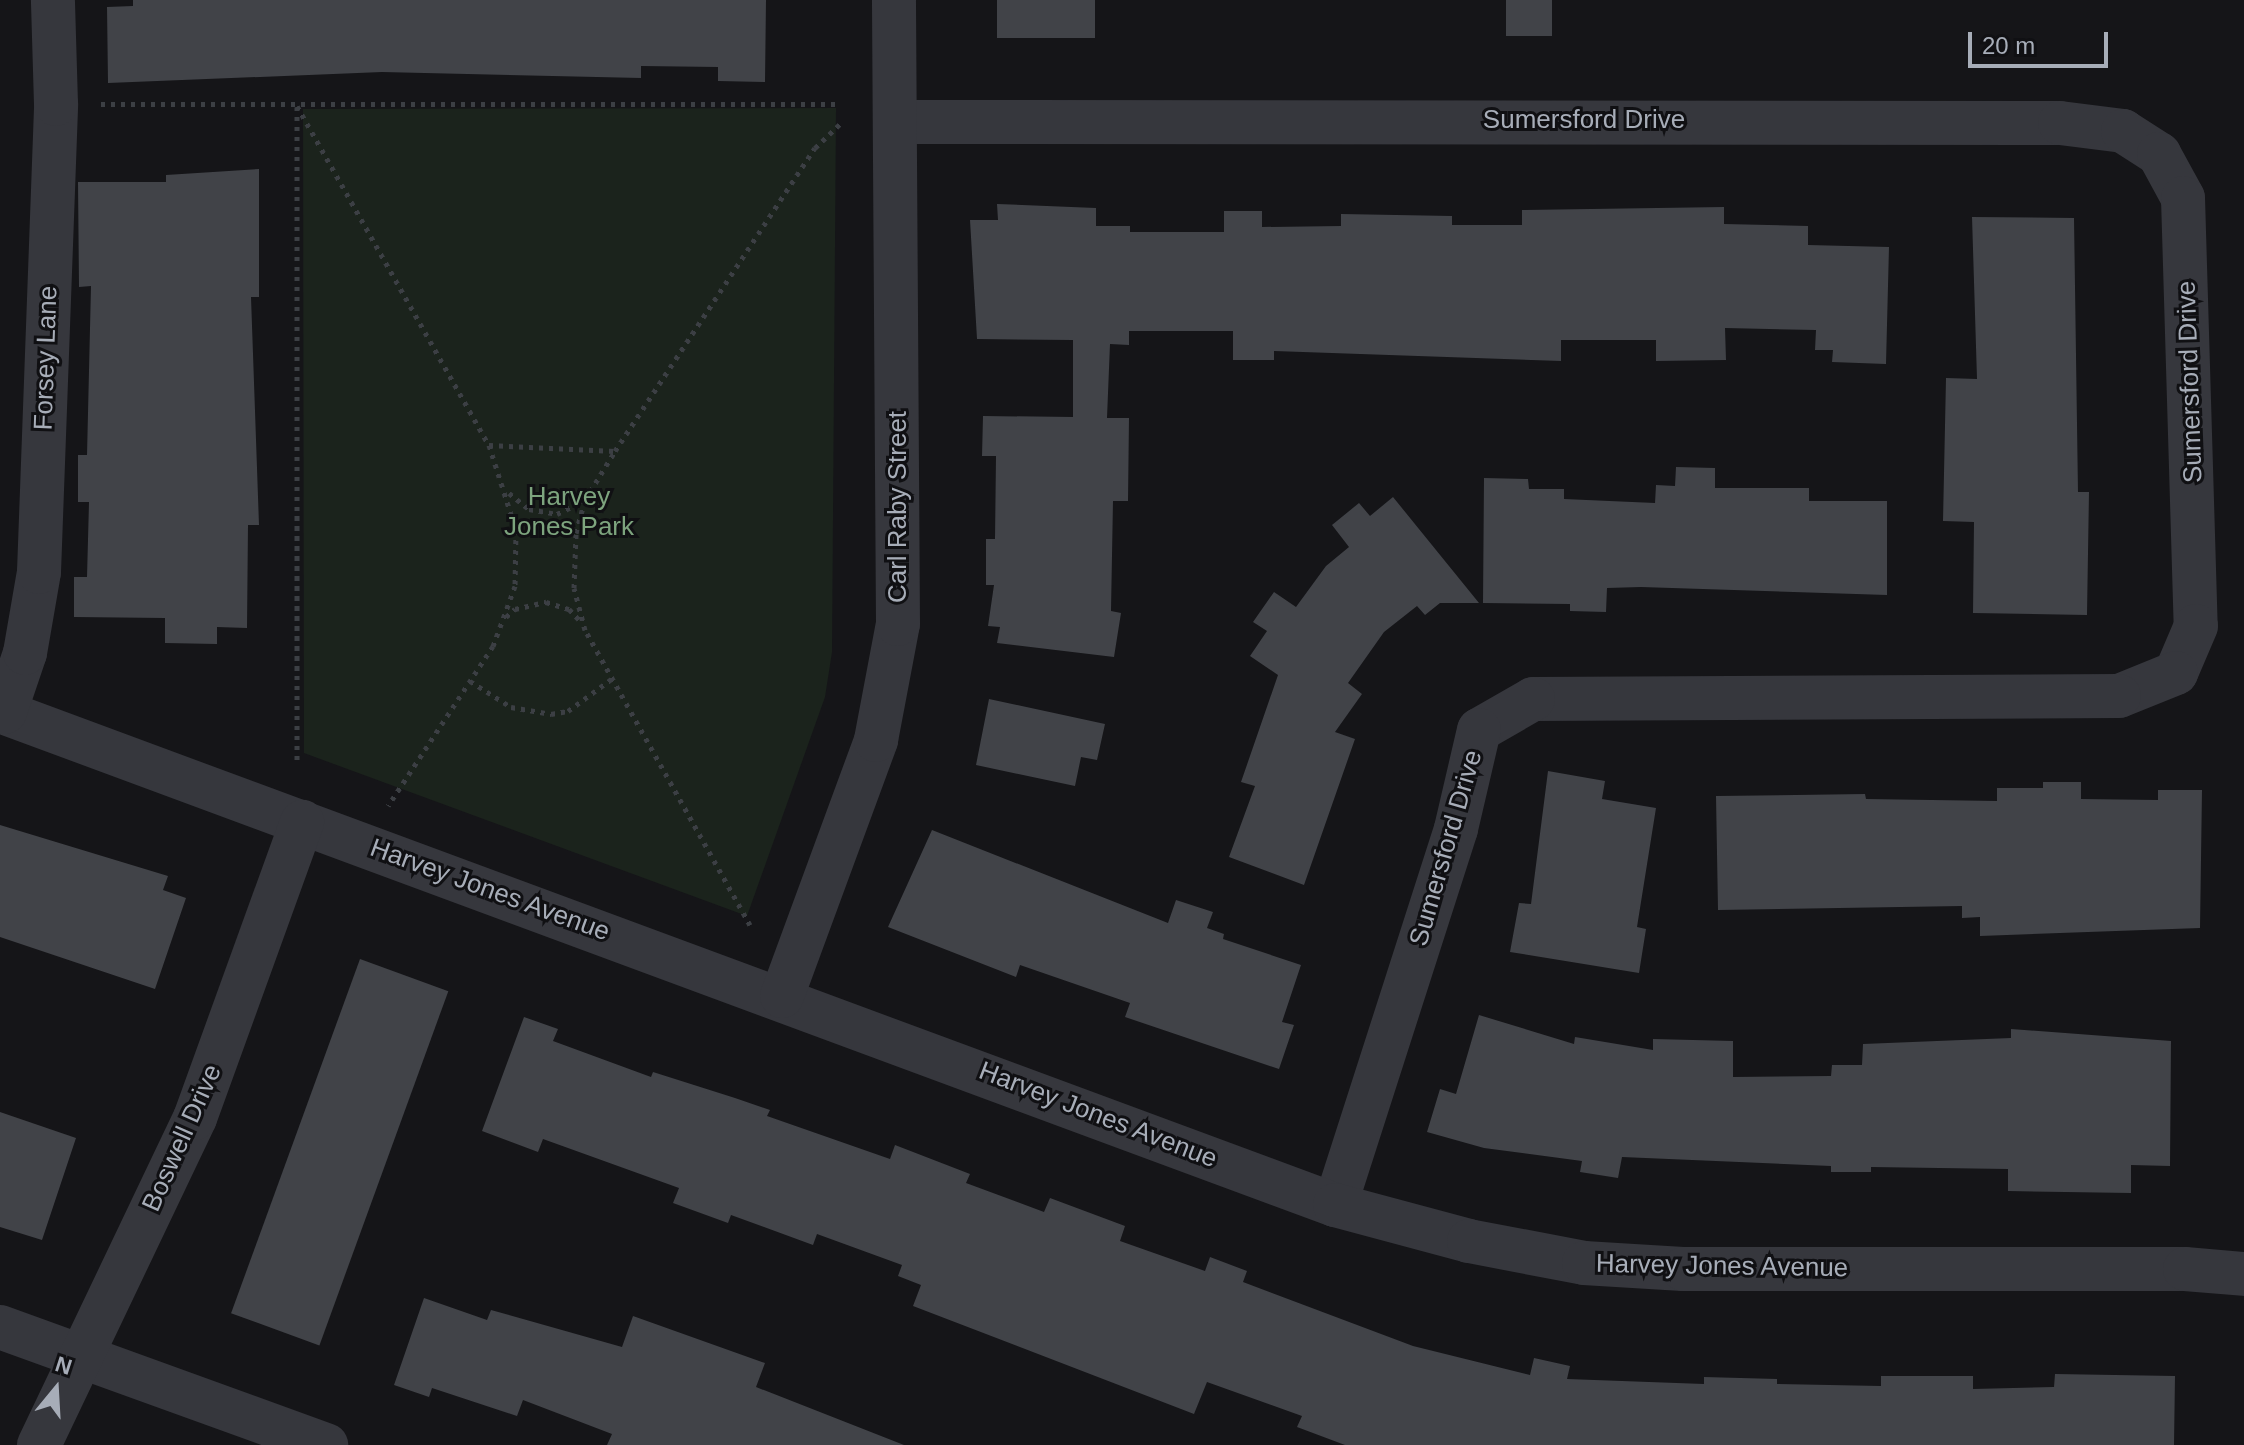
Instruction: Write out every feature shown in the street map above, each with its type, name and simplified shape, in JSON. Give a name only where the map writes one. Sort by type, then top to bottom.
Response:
[{"type":"street","name":"Forsey Lane","points":[[2,711],[25,653],[39,572],[56,104],[53,0]]},
{"type":"street","name":"Carl Raby Street","points":[[782,996],[876,740],[898,624],[898,122],[894,0]]},
{"type":"street","name":"Sumersford Drive","points":[[898,122],[2060,123],[2123,131],[2159,154],[2183,198],[2196,626],[2176,673],[2119,696],[1533,699],[1479,730],[1456,829],[1335,1205]]},
{"type":"street","name":"Harvey Jones Avenue","points":[[2,711],[782,996],[1335,1205],[1584,1263],[2185,1269],[2244,1274]]},
{"type":"street","name":"Boswell Drive","points":[[39,1445],[200,1108],[302,822]]},
{"type":"street","points":[[0,1327],[326,1445]]},
{"type":"path","points":[[56,104],[840,104]]},
{"type":"path","points":[[297,106],[489,445],[507,491],[516,530],[515,586],[506,618],[470,681],[392,794],[375,848]]},
{"type":"path","points":[[297,106],[297,760]]},
{"type":"path","points":[[750,925],[583,623],[574,588],[585,500],[815,148],[840,124]]},
{"type":"path","points":[[489,445],[615,451]]},
{"type":"path","points":[[507,491],[541,513],[557,514],[585,500]]},
{"type":"path","points":[[506,618],[515,609],[546,602],[569,609],[583,623]]},
{"type":"path","points":[[470,681],[511,707],[551,714],[568,711],[613,678]]},
{"type":"green space","name":"Harvey Jones Park","points":[[836,108],[832,652],[825,697],[747,916],[304,753],[303,109]]},
{"type":"building","points":[[133,0],[766,0],[765,82],[718,81],[718,67],[641,66],[641,78],[382,72],[108,83],[107,7],[133,6]]},
{"type":"building","points":[[997,0],[1095,0],[1095,38],[997,38]]},
{"type":"building","points":[[1506,0],[1552,0],[1552,36],[1506,36]]},
{"type":"building","points":[[259,169],[259,297],[251,297],[259,525],[248,525],[247,628],[217,627],[217,644],[165,643],[165,618],[74,617],[74,577],[87,577],[89,502],[78,502],[78,455],[87,455],[91,286],[79,287],[78,182],[166,182],[166,175]]},
{"type":"building","points":[[997,204],[1096,208],[1096,226],[1130,226],[1130,232],[1224,232],[1224,211],[1262,211],[1262,227],[1341,226],[1341,214],[1452,216],[1452,225],[1522,225],[1522,210],[1724,207],[1724,224],[1808,226],[1808,245],[1889,247],[1886,364],[1832,362],[1833,350],[1815,350],[1816,330],[1725,328],[1726,360],[1656,361],[1656,340],[1561,340],[1561,361],[1274,351],[1274,360],[1233,360],[1233,331],[1129,331],[1129,345],[1110,344],[1107,418],[1129,418],[1128,501],[1113,501],[1111,611],[1121,613],[1114,657],[997,643],[1000,627],[988,626],[994,585],[986,585],[986,539],[995,539],[996,456],[982,456],[983,416],[1073,417],[1073,340],[977,339],[970,220],[998,220]]},
{"type":"building","points":[[1972,217],[2074,218],[2078,492],[2089,492],[2087,615],[1973,613],[1974,522],[1943,521],[1946,378],[1977,379]]},
{"type":"building","points":[[1676,467],[1715,468],[1715,488],[1809,488],[1809,501],[1887,501],[1887,595],[1641,587],[1607,588],[1606,612],[1570,611],[1570,604],[1483,603],[1484,478],[1528,479],[1529,489],[1564,489],[1564,499],[1655,503],[1656,485],[1675,486]]},
{"type":"building","points":[[1393,497],[1479,603],[1440,603],[1425,615],[1417,606],[1384,632],[1348,683],[1362,694],[1335,732],[1355,739],[1304,885],[1229,857],[1255,786],[1241,782],[1278,675],[1250,656],[1267,631],[1253,622],[1274,592],[1296,607],[1326,566],[1349,547],[1332,525],[1359,503],[1370,516]]},
{"type":"building","points":[[989,699],[1105,724],[1097,760],[1081,757],[1075,786],[976,765]]},
{"type":"building","points":[[1548,771],[1605,781],[1602,799],[1656,808],[1637,927],[1646,929],[1639,973],[1510,952],[1519,903],[1531,904]]},
{"type":"building","points":[[2043,782],[2081,782],[2081,799],[2158,800],[2158,790],[2202,790],[2200,928],[1980,936],[1980,917],[1962,918],[1962,906],[1718,910],[1716,796],[1865,794],[1866,799],[1997,801],[1997,788],[2043,788]]},
{"type":"building","points":[[0,825],[168,876],[163,890],[186,898],[155,989],[0,937]]},
{"type":"building","points":[[932,830],[1168,923],[1176,900],[1213,912],[1207,928],[1224,934],[1223,939],[1301,965],[1282,1022],[1294,1025],[1279,1069],[1125,1017],[1130,1003],[1020,965],[1016,977],[888,927]]},
{"type":"building","points":[[360,959],[448,991],[319,1345],[231,1313]]},
{"type":"building","points":[[1479,1015],[1574,1044],[1575,1037],[1653,1050],[1653,1039],[1733,1041],[1733,1077],[1831,1076],[1832,1065],[1862,1065],[1863,1044],[2011,1038],[2011,1029],[2171,1041],[2170,1166],[2131,1165],[2131,1193],[2008,1191],[2008,1169],[1871,1167],[1871,1172],[1831,1172],[1831,1166],[1622,1157],[1618,1178],[1580,1172],[1582,1161],[1484,1148],[1427,1132],[1440,1089],[1456,1094]]},
{"type":"building","points":[[524,1017],[558,1029],[553,1041],[651,1077],[653,1072],[770,1110],[767,1116],[890,1159],[895,1145],[970,1174],[966,1183],[1044,1212],[1050,1198],[1125,1226],[1120,1241],[1205,1271],[1210,1257],[1247,1271],[1243,1282],[1413,1346],[1530,1375],[1534,1358],[1570,1366],[1567,1379],[1704,1384],[1704,1377],[1777,1379],[1777,1384],[1881,1386],[1881,1376],[1973,1376],[1973,1389],[2054,1387],[2055,1374],[2175,1376],[2174,1445],[1345,1445],[1297,1427],[1302,1416],[1207,1382],[1194,1414],[913,1306],[921,1285],[898,1276],[902,1265],[817,1234],[813,1245],[731,1215],[728,1223],[673,1203],[679,1188],[543,1139],[538,1152],[482,1131]]},
{"type":"building","points":[[0,1112],[76,1138],[42,1240],[0,1227]]},
{"type":"building","points":[[424,1298],[487,1320],[491,1310],[622,1347],[633,1316],[765,1363],[756,1387],[904,1445],[607,1445],[612,1434],[523,1400],[517,1416],[432,1388],[429,1397],[394,1385]]}]
